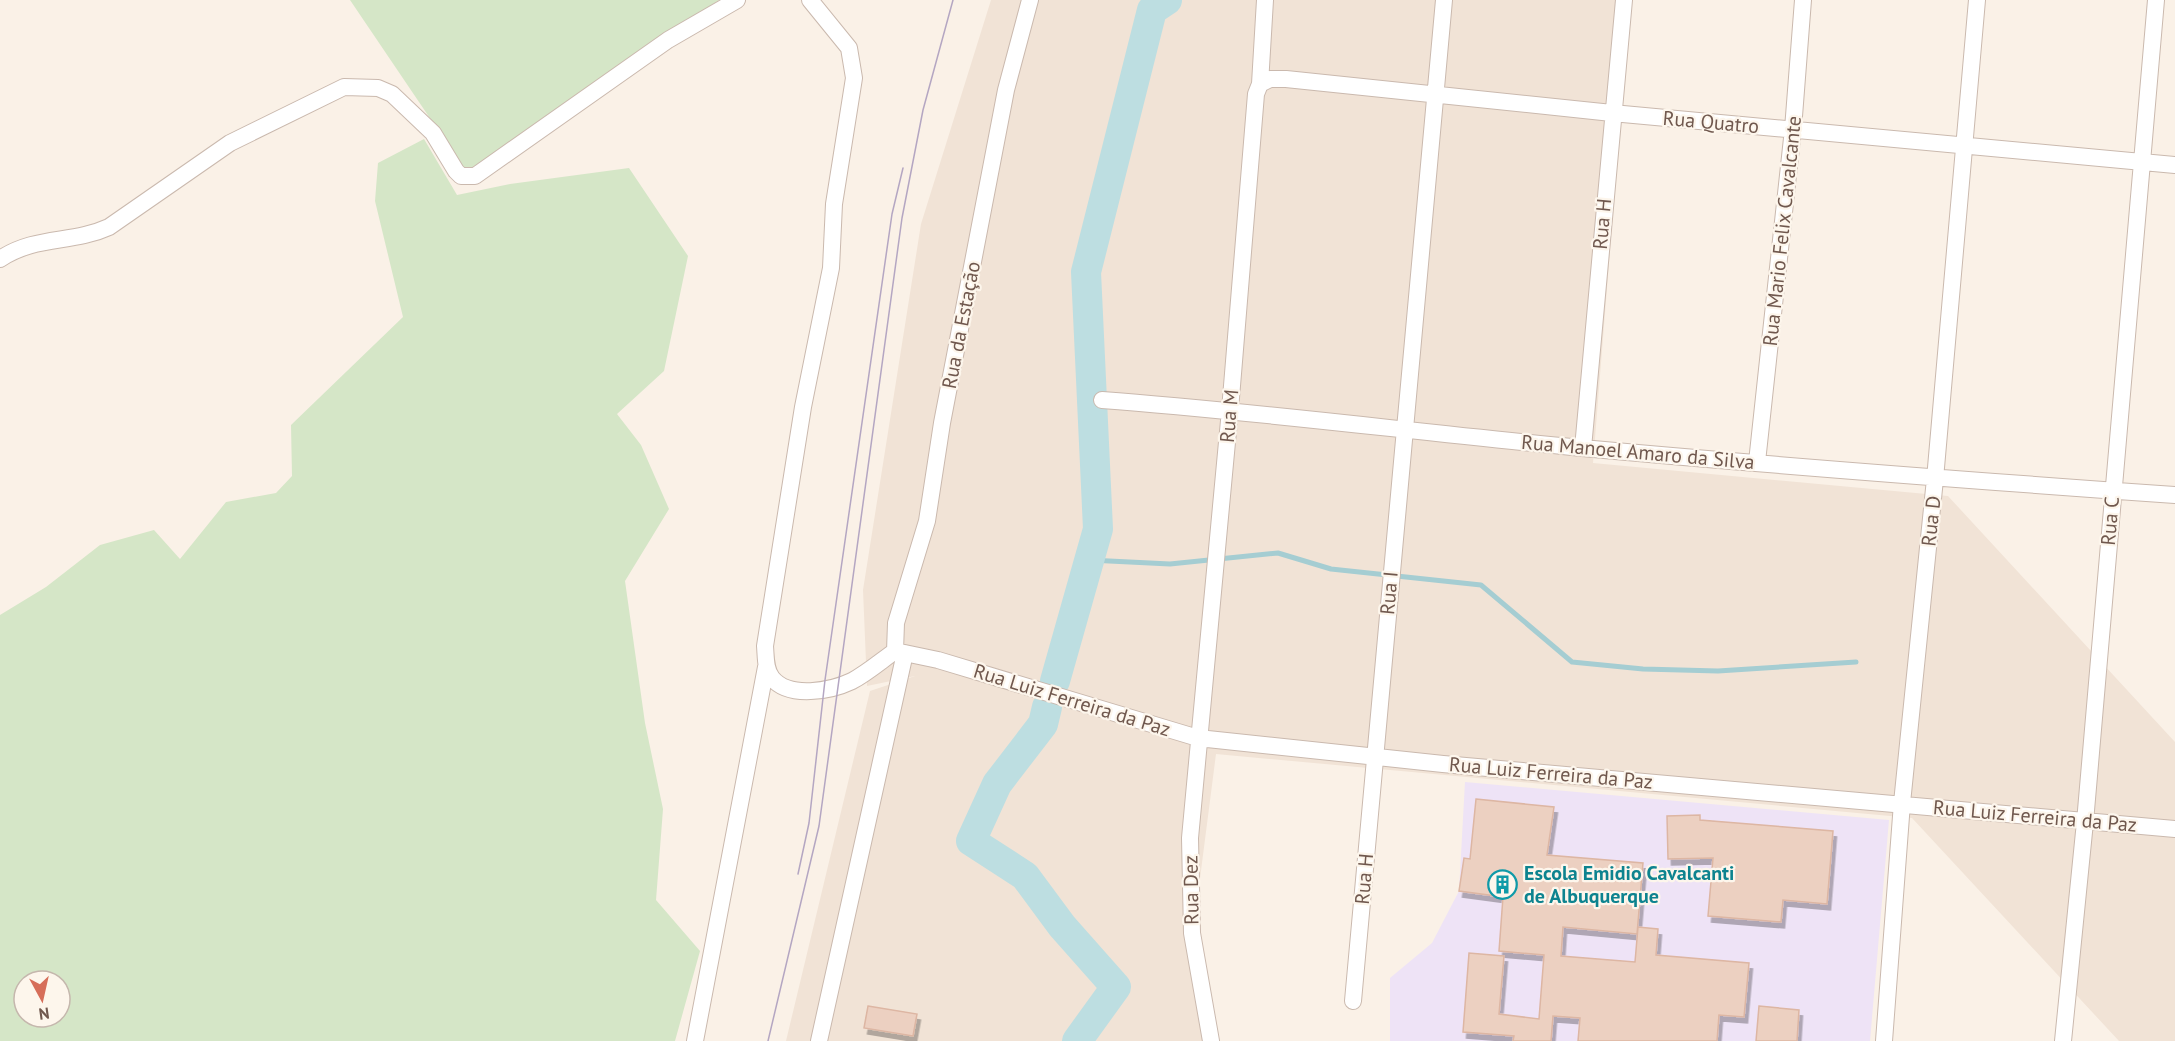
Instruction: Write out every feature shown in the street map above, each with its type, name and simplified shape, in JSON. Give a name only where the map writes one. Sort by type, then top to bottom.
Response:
[{"type":"street","points":[[0,259],[33,242],[88,235],[110,227],[231,143],[344,87],[378,88],[392,94],[433,133],[461,176],[475,176],[668,40],[737,0]]},
{"type":"street","points":[[695,1041],[766,668],[765,646],[780,540],[803,407],[831,268],[834,204],[854,78],[849,48],[810,0]]},
{"type":"street","name":"Rua da Estação","points":[[819,1041],[900,652],[896,623],[927,521],[942,423],[1004,102],[1030,0]]},
{"type":"street","name":"Rua M","points":[[1198,738],[1230,410],[1264,0]]},
{"type":"street","name":"Rua I","points":[[1376,757],[1444,0]]},
{"type":"street","name":"Rua H","points":[[1583,448],[1624,0]]},
{"type":"street","name":"Rua Mario Felix Cavalcante","points":[[1757,462],[1793,129],[1803,0]]},
{"type":"street","name":"Rua D","points":[[1884,1041],[1902,803],[1935,479],[1977,0]]},
{"type":"street","name":"Rua C","points":[[2063,1041],[2085,822],[2140,162],[2156,0]]},
{"type":"street","name":"Rua Quatro","points":[[1258,89],[1270,79],[1286,79],[1612,113],[2175,165]]},
{"type":"street","name":"Rua Manoel Amaro da Silva","points":[[1102,400],[1230,410],[1583,448],[1935,479],[2175,495]]},
{"type":"street","points":[[766,668],[772,678],[783,687],[799,690],[824,690],[854,680],[900,652]]},
{"type":"street","name":"Rua Luiz Ferreira da Paz","points":[[900,652],[938,660],[1198,738],[1376,757],[2175,829]]},
{"type":"street","name":"Rua Dez","points":[[1198,738],[1190,838],[1190,898],[1197,969],[1211,1041]]},
{"type":"street","name":"Rua H","points":[[1353,1001],[1376,757]]},
{"type":"shaded area","points":[[991,0],[1630,0],[1593,463],[1948,496],[2175,742],[2175,1041],[2119,1041],[1912,818],[1216,754],[1194,925],[1218,1041],[786,1041],[870,691],[915,676],[867,686],[863,590],[921,224]]},
{"type":"shaded area","points":[[1465,782],[1889,820],[1870,1041],[1390,1041],[1390,978],[1432,943],[1459,891]]},
{"type":"green space","points":[[350,0],[719,0],[467,173]]},
{"type":"green space","points":[[424,139],[457,195],[510,184],[629,168],[688,256],[664,371],[617,414],[641,445],[669,509],[625,581],[645,723],[663,809],[656,900],[700,951],[675,1041],[0,1041],[0,615],[46,587],[100,545],[154,530],[180,559],[226,502],[276,493],[292,476],[291,425],[403,317],[375,201],[378,163]]},
{"type":"building","points":[[1476,799],[1554,807],[1547,855],[1643,863],[1637,934],[1563,927],[1561,956],[1635,962],[1638,927],[1658,929],[1656,955],[1749,963],[1744,1017],[1719,1015],[1717,1041],[1578,1041],[1580,1018],[1553,1016],[1551,1041],[1513,1041],[1514,1036],[1463,1032],[1469,953],[1504,956],[1499,1014],[1539,1019],[1544,955],[1499,951],[1503,897],[1459,891],[1464,858],[1470,859]]},
{"type":"building","points":[[1700,815],[1700,820],[1833,831],[1827,904],[1783,900],[1781,922],[1708,916],[1713,858],[1668,859],[1667,816]]},
{"type":"building","points":[[868,1006],[917,1014],[913,1036],[864,1028]]},
{"type":"building","points":[[1759,1006],[1799,1010],[1797,1041],[1756,1041]]},
{"type":"waterway","points":[[1055,681],[1098,529],[1086,272],[1152,10],[1167,0]]},
{"type":"waterway","points":[[1089,560],[1170,564],[1278,553],[1331,569],[1481,585],[1572,662],[1643,669],[1718,671],[1856,662]]},
{"type":"waterway","points":[[1047,707],[1043,724],[997,784],[971,841],[1025,876],[1062,926],[1116,987],[1077,1041]]},
{"type":"tram line","points":[[768,1041],[819,826],[902,218],[923,110],[953,0]]},
{"type":"tram line","points":[[798,874],[809,823],[825,680],[892,214],[903,168]]},
{"type":"place","name":"Escola Emidio Cavalcanti de Albuquerque","points":[[1503,884]]}]
